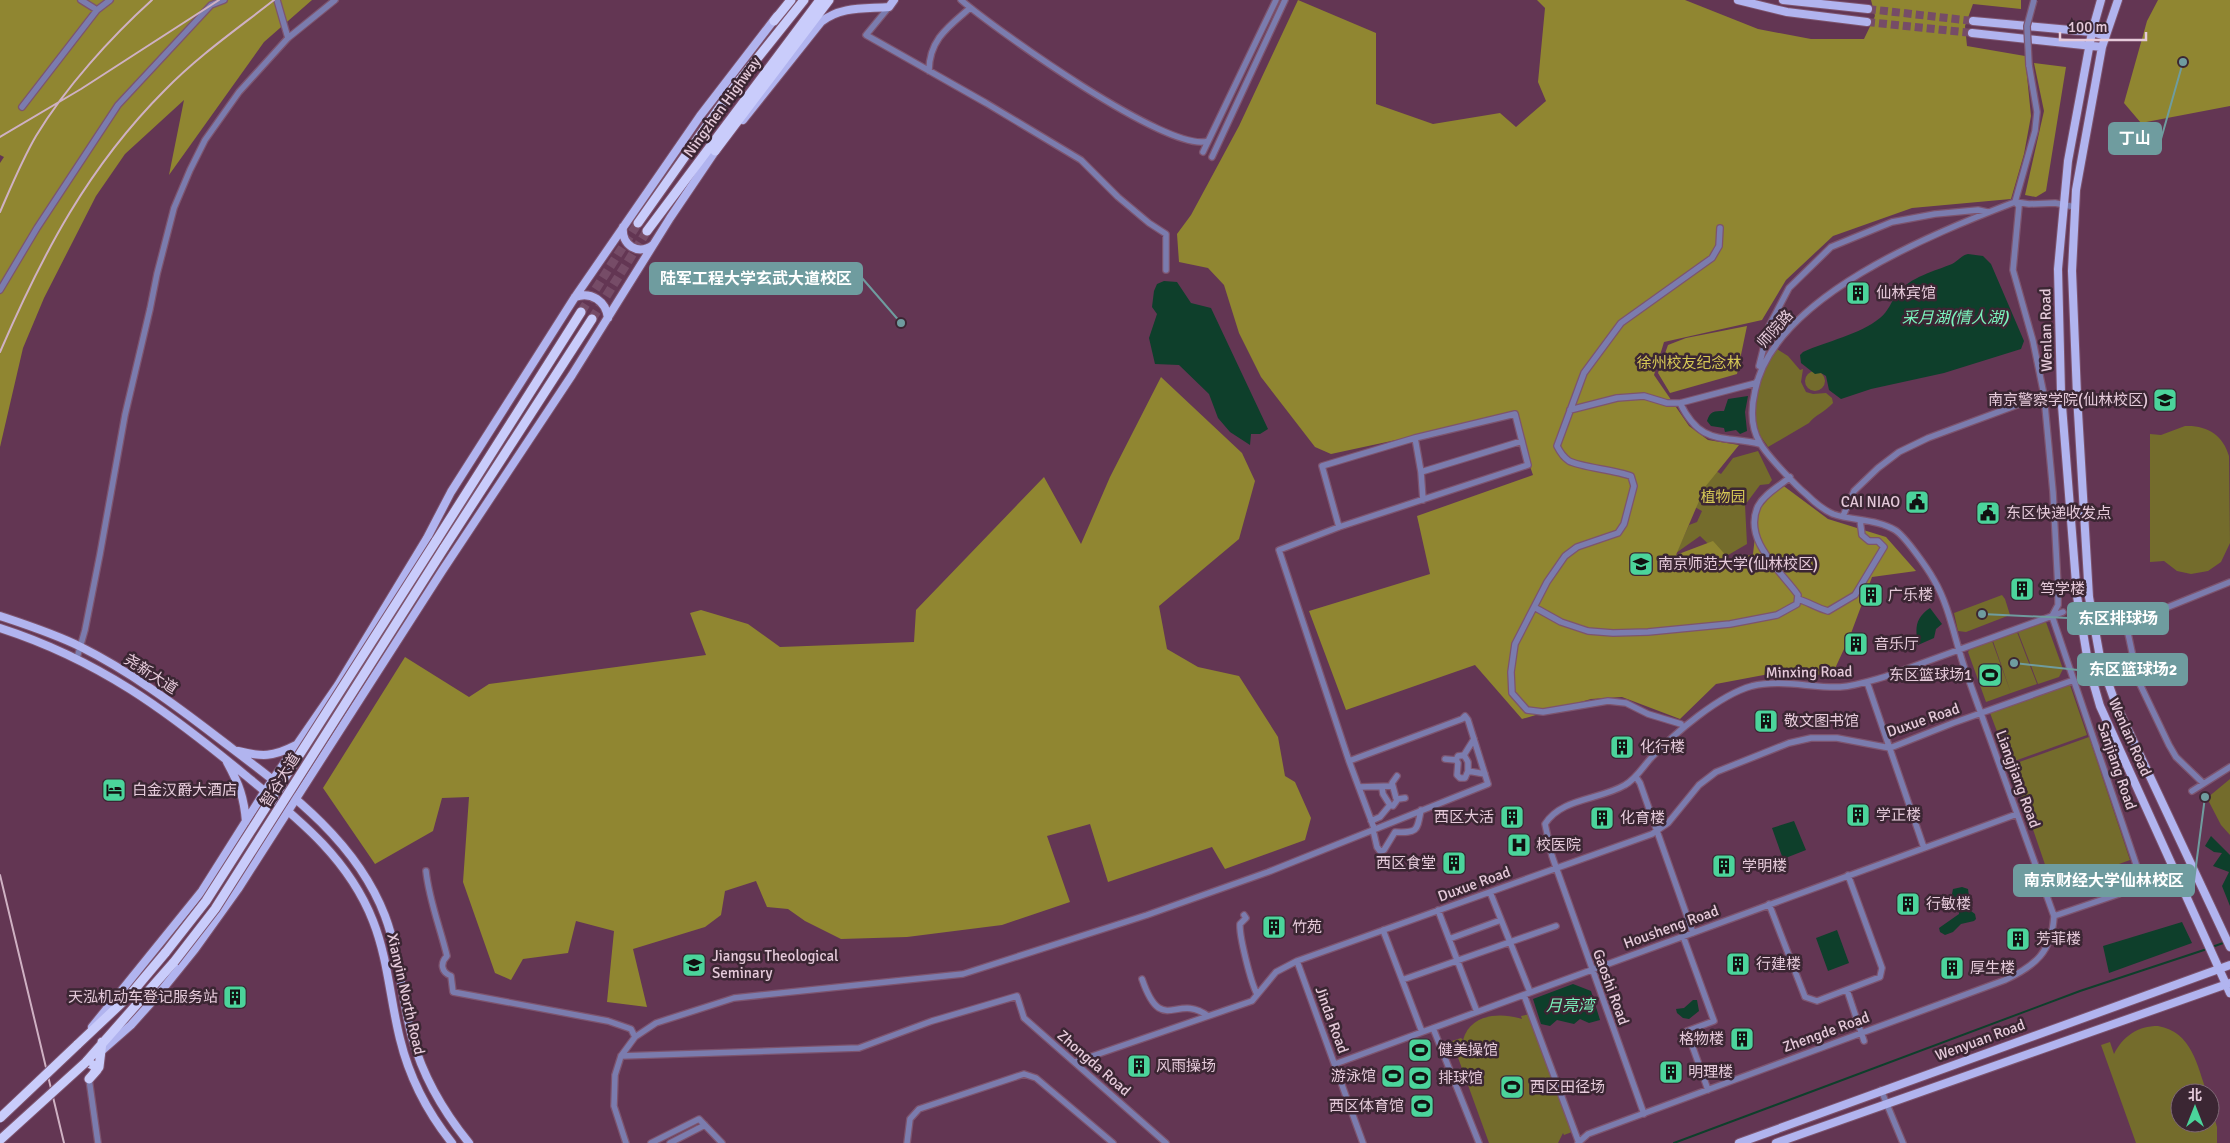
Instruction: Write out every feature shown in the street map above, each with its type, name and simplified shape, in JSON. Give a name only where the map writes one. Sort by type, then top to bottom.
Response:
[{"type":"highway","points":[[774,21],[789,0]]},
{"type":"highway","name":"Ningzhen Highway","points":[[638,223],[732,90],[804,0]]},
{"type":"highway","name":"Ningzhen Highway","points":[[647,231],[820,0]]},
{"type":"highway","points":[[715,151],[829,0]]},
{"type":"highway","name":"智谷大道","points":[[0,1118],[129,996],[206,901],[581,312]]},
{"type":"highway","name":"智谷大道","points":[[0,1140],[86,1062],[102,1042],[141,1002],[216,908],[444,548],[592,319]]},
{"type":"highway","points":[[89,1079],[99,1067],[102,1042]]},
{"type":"highway","points":[[86,1062],[93,1065],[97,1070],[89,1079]]},
{"type":"main road","points":[[1738,0],[1787,12],[1867,22]]},
{"type":"main road","points":[[1783,0],[1868,9]]},
{"type":"main road","name":"Wenlan Road","points":[[2101,0],[2089,45],[2068,161],[2062,205],[2058,269],[2061,393],[2077,596],[2089,668],[2100,706],[2218,969],[2228,984],[2230,993]]},
{"type":"main road","name":"Wenlan Road","points":[[2118,0],[2102,47],[2076,190],[2075,207],[2072,271],[2089,597],[2101,664],[2116,702],[2230,947]]},
{"type":"main road","points":[[86,1062],[101,1052],[131,1025],[195,950],[238,889],[715,151],[754,108],[821,22],[831,14],[842,10],[892,3]]},
{"type":"main road","points":[[78,1045],[193,903],[265,791],[338,685],[427,538],[451,492],[575,297],[700,116],[774,21]]},
{"type":"main road","points":[[1973,21],[2092,32],[2105,36]]},
{"type":"main road","points":[[1972,33],[2102,47]]},
{"type":"main road","points":[[625,223],[623,230],[624,238],[634,249],[648,248],[658,238]]},
{"type":"main road","points":[[575,297],[584,295],[597,298],[605,307],[608,318]]},
{"type":"main road","name":"尧新大道","points":[[0,616],[81,647],[150,689],[234,750],[272,781]]},
{"type":"main road","name":"尧新大道","points":[[0,628],[77,658],[147,698],[265,791]]},
{"type":"main road","points":[[234,750],[252,754],[274,755],[298,744]]},
{"type":"main road","points":[[225,758],[239,784],[244,800],[246,822]]},
{"type":"main road","name":"Xianyin North Road","points":[[272,781],[296,800],[330,832],[357,864],[372,889],[384,914],[398,957],[408,1020],[422,1068],[441,1104],[469,1143]]},
{"type":"main road","name":"Xianyin North Road","points":[[265,791],[304,823],[348,872],[372,919],[385,955],[397,1024],[405,1056],[432,1114],[452,1143]]},
{"type":"main road","name":"Wenyuan Road","points":[[1740,1143],[1881,1090],[2230,965]]},
{"type":"main road","name":"Wenyuan Road","points":[[1776,1143],[2228,984]]},
{"type":"street","points":[[81,0],[97,10]]},
{"type":"street","points":[[22,107],[97,10],[110,0]]},
{"type":"street","points":[[0,290],[37,228],[118,105],[211,5],[224,0]]},
{"type":"street","points":[[276,0],[288,38]]},
{"type":"street","points":[[77,658],[81,647],[100,554],[125,415],[174,208],[205,140],[239,92],[288,38],[335,0]]},
{"type":"street","points":[[960,0],[1025,49],[1080,86],[1129,113],[1186,139],[1202,143],[1208,141]]},
{"type":"street","points":[[1203,152],[1276,0]]},
{"type":"street","points":[[1212,157],[1285,0]]},
{"type":"street","points":[[2034,0],[2027,26],[2026,39],[2035,97],[2036,121],[2014,202],[2019,206],[2013,270],[2033,341],[2044,395],[2053,492],[2058,587],[2058,605],[2052,616]]},
{"type":"street","points":[[892,3],[866,35],[1081,160],[1142,218],[1166,234],[1166,270]]},
{"type":"street","points":[[930,71],[932,49],[952,23],[970,8]]},
{"type":"street","name":"师院路","points":[[1958,651],[1943,600],[1934,580],[1896,530],[1832,514],[1804,493],[1760,444],[1754,427],[1752,404],[1756,383],[1765,360],[1782,336],[1815,305],[1839,287],[1876,264],[1987,212],[2014,202],[2029,204],[2054,203],[2075,207]]},
{"type":"street","points":[[1570,410],[1617,398],[1644,396],[1667,403],[1680,404],[1756,383],[1769,326],[1789,288],[1831,247],[1892,222],[1935,214],[1978,210],[1987,212]]},
{"type":"street","points":[[1681,724],[1648,714],[1626,703],[1608,701],[1543,712],[1527,710],[1512,693],[1511,672],[1514,644],[1547,582],[1565,556],[1577,547],[1618,533],[1624,524],[1634,486],[1631,476],[1571,462],[1562,455],[1557,446],[1584,373],[1621,323],[1712,258],[1719,246],[1720,228]]},
{"type":"street","points":[[1843,516],[1854,491],[1878,468],[1899,452],[1928,438],[2044,395]]},
{"type":"street","points":[[1680,404],[1693,423],[1714,439],[1760,444]]},
{"type":"street","points":[[1339,527],[1322,466],[1415,438],[1515,414],[1528,465],[1339,527],[1279,550],[1349,761],[1371,821],[1377,848],[1380,851],[1384,850],[1395,832],[1413,832],[1418,828],[1422,810]]},
{"type":"street","points":[[1415,438],[1421,472],[1423,500]]},
{"type":"street","points":[[1421,472],[1522,442]]},
{"type":"street","points":[[1534,608],[1561,622],[1588,631],[1648,632],[1730,624],[1777,615],[1797,604],[1798,595],[1761,547],[1756,537],[1755,516],[1758,506],[1768,494],[1790,477]]},
{"type":"street","points":[[1798,600],[1828,611],[1855,595],[1884,548],[1878,541],[1869,541],[1862,535],[1860,520]]},
{"type":"street","points":[[2203,783],[2176,757],[2169,745],[2138,680],[2126,624],[2230,582]]},
{"type":"street","name":"Minxing Road","points":[[1556,868],[1545,824],[1551,814],[1570,805],[1624,786],[1636,777],[1652,758],[1709,706],[1752,686],[1771,684],[1840,687],[1867,682],[2064,612]]},
{"type":"street","name":"Sanjiang Road","points":[[2052,616],[2130,841],[2136,864],[2134,881],[2119,894],[2054,916]]},
{"type":"street","name":"Liangjiang Road","points":[[1958,651],[2054,916]]},
{"type":"street","name":"Duxue Road","points":[[1075,1062],[1252,1001],[1276,972],[1297,961],[1657,830],[1668,823],[1699,785],[1716,772],[1788,743],[1811,738],[1837,738],[1890,748],[1980,713],[2074,680]]},
{"type":"street","points":[[1867,682],[1924,848]]},
{"type":"street","points":[[626,1143],[617,1122],[613,1098],[615,1075],[621,1056],[635,1037],[656,1023],[734,998],[963,974],[1218,890],[1303,859],[1488,784],[1474,739],[1464,716],[1462,719],[1349,761]]},
{"type":"street","points":[[1456,760],[1458,756],[1464,754],[1474,739]]},
{"type":"street","points":[[1456,760],[1458,763],[1457,779],[1465,778],[1468,771],[1468,762],[1464,754]]},
{"type":"street","points":[[1445,759],[1456,760]]},
{"type":"street","points":[[2192,791],[2230,767]]},
{"type":"street","points":[[1468,771],[1485,774]]},
{"type":"street","points":[[1397,776],[1392,780],[1392,786],[1395,789],[1398,800]]},
{"type":"street","points":[[1636,777],[1640,783],[1693,932]]},
{"type":"street","points":[[1359,787],[1382,788],[1385,785],[1392,786]]},
{"type":"street","points":[[1382,788],[1382,794],[1390,805]]},
{"type":"street","points":[[1371,821],[1380,817],[1390,805],[1393,806],[1398,800],[1405,798]]},
{"type":"street","name":"Housheng Road","points":[[1335,1064],[2017,814]]},
{"type":"street","name":"Gaoshi Road","points":[[1556,868],[1644,1114]]},
{"type":"street","points":[[426,871],[429,897],[447,956],[443,960],[442,967],[446,974],[451,976],[453,992],[608,1021],[631,1028],[635,1037]]},
{"type":"street","points":[[1769,904],[1805,997],[1817,1001],[1880,978],[1882,968],[1848,875]]},
{"type":"street","points":[[1490,892],[1502,920],[1579,1143]]},
{"type":"street","points":[[1438,910],[1478,1012]]},
{"type":"street","points":[[1244,914],[1246,918],[1240,924],[1240,932],[1252,984],[1257,994]]},
{"type":"street","name":"Zhengde Road","points":[[1579,1143],[1588,1134],[1996,984],[2025,971],[2040,958],[2049,943],[2054,916]]},
{"type":"street","points":[[1449,939],[1502,920]]},
{"type":"street","points":[[1402,980],[1556,926]]},
{"type":"street","points":[[1383,930],[1422,1032]]},
{"type":"street","points":[[1682,936],[1714,1021],[1687,1031],[1708,1090]]},
{"type":"street","name":"Jinda Road","points":[[1297,961],[1363,1143]]},
{"type":"street","points":[[1142,979],[1148,998],[1156,1007],[1164,1011],[1187,1008],[1200,1010],[1208,1016]]},
{"type":"street","points":[[1847,990],[1864,1041]]},
{"type":"street","name":"Zhongda Road","points":[[621,1056],[859,1048],[932,1021],[1016,996],[1024,1018],[1166,1143]]},
{"type":"street","points":[[1433,1028],[1479,1143]]},
{"type":"street","points":[[907,1143],[910,1119],[919,1109],[1016,1075],[1024,1074],[1036,1078],[1113,1143]]},
{"type":"street","points":[[89,1079],[98,1143]]},
{"type":"street","points":[[1881,1090],[1885,1104],[1903,1143]]},
{"type":"street","points":[[651,1143],[699,1119],[722,1143]]},
{"type":"street","points":[[670,1143],[705,1125]]},
{"type":"green space","points":[[0,0],[312,0],[264,42],[169,175],[184,100],[125,154],[96,196],[44,298],[23,348],[0,447],[0,163],[4,157],[0,155]]},
{"type":"green space","points":[[1298,0],[1376,33],[1376,104],[1433,124],[1500,113],[1516,127],[1546,101],[1538,82],[1545,8],[1537,0],[1685,0],[1758,29],[1811,39],[1864,39],[1875,16],[1871,0],[2021,0],[2021,9],[1973,4],[1965,26],[1967,46],[2025,56],[2031,116],[2024,154],[2011,199],[1912,208],[1833,236],[1786,280],[1762,320],[1664,342],[1654,375],[1689,426],[1708,440],[1739,445],[1705,487],[1676,555],[1713,541],[1731,561],[1753,554],[1758,511],[1781,484],[1828,519],[1886,537],[1916,571],[1872,577],[1850,636],[1832,675],[1769,674],[1716,684],[1680,719],[1622,697],[1591,699],[1522,719],[1475,665],[1346,710],[1309,611],[1430,574],[1417,516],[1533,475],[1512,415],[1331,454],[1315,447],[1261,377],[1239,333],[1224,285],[1208,268],[1179,262],[1177,234],[1191,215],[1239,126]]},
{"type":"green space","points":[[2158,0],[2230,0],[2230,106],[2141,123],[2124,103],[2147,21]]},
{"type":"green space","points":[[2034,63],[2066,67],[2046,191],[2036,197],[2025,195],[2044,111]]},
{"type":"green space","name":"徐州校友纪念林","points":[[1747,326],[1737,374],[1670,393],[1658,373],[1668,345],[1686,338]]},
{"type":"green space","points":[[1777,349],[1788,356],[1800,370],[1803,369],[1801,382],[1806,392],[1813,394],[1826,393],[1832,398],[1833,403],[1809,423],[1768,447],[1761,437],[1757,426],[1755,415],[1756,403],[1761,379]]},
{"type":"green space","points":[[1815,371],[1822,374],[1825,381],[1822,388],[1815,391],[1808,388],[1805,381],[1808,374]]},
{"type":"green space","points":[[1161,377],[1242,453],[1255,481],[1239,539],[1159,606],[1167,649],[1198,667],[1239,676],[1278,737],[1285,776],[1295,782],[1311,818],[1305,840],[1225,869],[1212,847],[1108,882],[1090,824],[1047,836],[1070,902],[1002,925],[907,937],[841,939],[805,921],[788,909],[767,907],[756,881],[725,891],[721,915],[705,927],[633,949],[647,1007],[607,1002],[614,931],[576,921],[568,953],[523,959],[511,980],[495,973],[463,882],[469,797],[442,798],[433,831],[375,864],[323,788],[405,657],[469,697],[489,684],[706,655],[690,613],[701,610],[748,624],[780,647],[914,642],[916,610],[1044,477],[1081,544],[1110,477]]},
{"type":"green space","points":[[2185,426],[2200,427],[2213,433],[2223,442],[2229,456],[2230,543],[2221,562],[2208,571],[2191,574],[2177,571],[2164,561],[2150,562],[2150,434],[2161,435]]},
{"type":"green space","name":"植物园","points":[[1758,451],[1772,480],[1769,484],[1760,485],[1745,505],[1747,544],[1723,558],[1700,536],[1676,553],[1689,525],[1697,522],[1702,511],[1693,506],[1711,468],[1721,474],[1733,458]]},
{"type":"green space","points":[[2002,595],[2010,615],[1966,632],[1958,631],[1954,613]]},
{"type":"green space","points":[[2046,622],[2063,669],[2059,677],[2038,684],[2018,632]]},
{"type":"green space","points":[[2017,632],[2037,684],[2011,693],[1993,641]]},
{"type":"green space","name":"东区篮球场1","points":[[1992,641],[2011,693],[1986,702],[1968,652],[1971,648]]},
{"type":"green space","points":[[2070,685],[2087,735],[2009,763],[1990,713]]},
{"type":"green space","points":[[2089,737],[2130,860],[2053,888],[2011,765]]},
{"type":"green space","points":[[2230,779],[2230,835],[2221,825],[2207,798]]},
{"type":"green space","name":"西区田径场","points":[[1530,1014],[1572,1132],[1564,1135],[1563,1133],[1558,1143],[1489,1143],[1452,1041],[1461,1038],[1463,1040],[1472,1025],[1487,1017],[1504,1016],[1522,1019],[1521,1016]]},
{"type":"green space","points":[[2151,1026],[2169,1029],[2186,1042],[2192,1051],[2204,1083],[2170,1083],[2170,1133],[2217,1133],[2217,1143],[2136,1143],[2101,1045],[2110,1042],[2114,1054],[2122,1042],[2132,1033]]},
{"type":"water","name":"采月湖(情人湖)","points":[[1968,254],[1983,256],[1991,264],[2024,341],[2021,349],[1944,373],[1871,389],[1841,399],[1829,390],[1826,376],[1821,373],[1815,374],[1801,363],[1800,355],[1803,352],[1872,324],[1886,312],[1903,287],[1923,275],[1952,264]]},
{"type":"water","points":[[1164,281],[1177,282],[1191,303],[1211,308],[1268,429],[1260,434],[1251,434],[1250,445],[1230,432],[1218,418],[1209,394],[1179,365],[1155,364],[1149,338],[1157,314],[1152,307],[1157,284]]},
{"type":"water","points":[[1748,396],[1745,412],[1747,431],[1740,434],[1736,430],[1725,432],[1724,428],[1711,426],[1707,421],[1713,412],[1724,411],[1728,399]]},
{"type":"water","points":[[1930,608],[1942,624],[1936,629],[1934,638],[1918,645],[1917,624],[1921,616]]},
{"type":"water","points":[[1794,821],[1806,850],[1783,859],[1772,828]]},
{"type":"water","points":[[2211,836],[2230,855],[2230,906],[2222,886],[2229,872],[2213,866],[2222,853],[2214,852],[2205,846]]},
{"type":"water","points":[[1962,887],[1968,889],[1971,911],[1975,914],[1976,919],[1961,924],[1953,932],[1945,935],[1940,932],[1939,928],[1959,914],[1959,909],[1951,899],[1953,889]]},
{"type":"water","points":[[2182,922],[2192,943],[2109,973],[2103,946]]},
{"type":"water","points":[[1837,930],[1849,963],[1828,971],[1816,938]]},
{"type":"water","name":"月亮湾","points":[[1573,984],[1591,991],[1600,1020],[1589,1023],[1580,1019],[1574,1024],[1557,1020],[1550,1026],[1541,1024],[1533,999]]},
{"type":"water","points":[[1693,1000],[1697,1000],[1699,1011],[1689,1019],[1683,1018],[1677,1013],[1676,1009],[1684,1008]]},
{"type":"waterway","points":[[2212,947],[2226,942]]},
{"type":"waterway","points":[[1674,1143],[2080,991],[2207,949]]},
{"type":"tunnel","points":[[1868,9],[1973,21]]},
{"type":"tunnel","points":[[1867,22],[1972,33]]},
{"type":"tunnel","points":[[581,312],[638,223]]},
{"type":"tunnel","points":[[592,319],[647,231]]},
{"type":"railway","points":[[0,212],[31,145],[48,118],[90,64],[152,0]]},
{"type":"railway","points":[[0,137],[81,89],[219,0]]},
{"type":"railway","points":[[0,352],[16,315],[51,246],[90,181],[113,150],[165,90],[218,43],[274,0]]},
{"type":"railway","points":[[0,875],[64,1143]]},
{"type":"railway","points":[[0,1139],[2,1143]]},
{"type":"place","name":"丁山","points":[[2183,62]]},
{"type":"place","name":"仙林宾馆","points":[[1858,293]]},
{"type":"place","name":"陆军工程大学玄武大道校区","points":[[901,323]]},
{"type":"place","name":"南京警察学院(仙林校区)","points":[[2165,400]]},
{"type":"place","name":"CAI NIAO","points":[[1917,502]]},
{"type":"place","name":"东区快递收发点","points":[[1988,513]]},
{"type":"place","name":"南京师范大学(仙林校区)","points":[[1641,564]]},
{"type":"place","name":"笃学楼","points":[[2022,589]]},
{"type":"place","name":"广乐楼","points":[[1871,595]]},
{"type":"place","name":"东区排球场","points":[[1982,614]]},
{"type":"place","name":"音乐厅","points":[[1856,644]]},
{"type":"place","name":"东区篮球场2","points":[[2014,663]]},
{"type":"place","name":"东区篮球场1","points":[[1990,675]]},
{"type":"place","name":"敬文图书馆","points":[[1766,721]]},
{"type":"place","name":"化行楼","points":[[1622,747]]},
{"type":"place","name":"白金汉爵大酒店","points":[[114,790]]},
{"type":"place","name":"南京财经大学仙林校区","points":[[2205,797]]},
{"type":"place","name":"学正楼","points":[[1858,815]]},
{"type":"place","name":"西区大活","points":[[1512,817]]},
{"type":"place","name":"化育楼","points":[[1602,818]]},
{"type":"place","name":"校医院","points":[[1519,845]]},
{"type":"place","name":"西区食堂","points":[[1454,863]]},
{"type":"place","name":"学明楼","points":[[1724,866]]},
{"type":"place","name":"行敏楼","points":[[1908,904]]},
{"type":"place","name":"竹苑","points":[[1274,927]]},
{"type":"place","name":"芳菲楼","points":[[2018,939]]},
{"type":"place","name":"行建楼","points":[[1738,964]]},
{"type":"place","name":"Jiangsu Theological Seminary","points":[[694,965]]},
{"type":"place","name":"厚生楼","points":[[1952,968]]},
{"type":"place","name":"天泓机动车登记服务站","points":[[235,997]]},
{"type":"place","name":"格物楼","points":[[1742,1039]]},
{"type":"place","name":"健美操馆","points":[[1420,1050]]},
{"type":"place","name":"风雨操场","points":[[1139,1066]]},
{"type":"place","name":"明理楼","points":[[1671,1072]]},
{"type":"place","name":"游泳馆","points":[[1393,1076]]},
{"type":"place","name":"排球馆","points":[[1420,1078]]},
{"type":"place","name":"西区田径场","points":[[1512,1087]]},
{"type":"place","name":"西区体育馆","points":[[1422,1106]]}]
